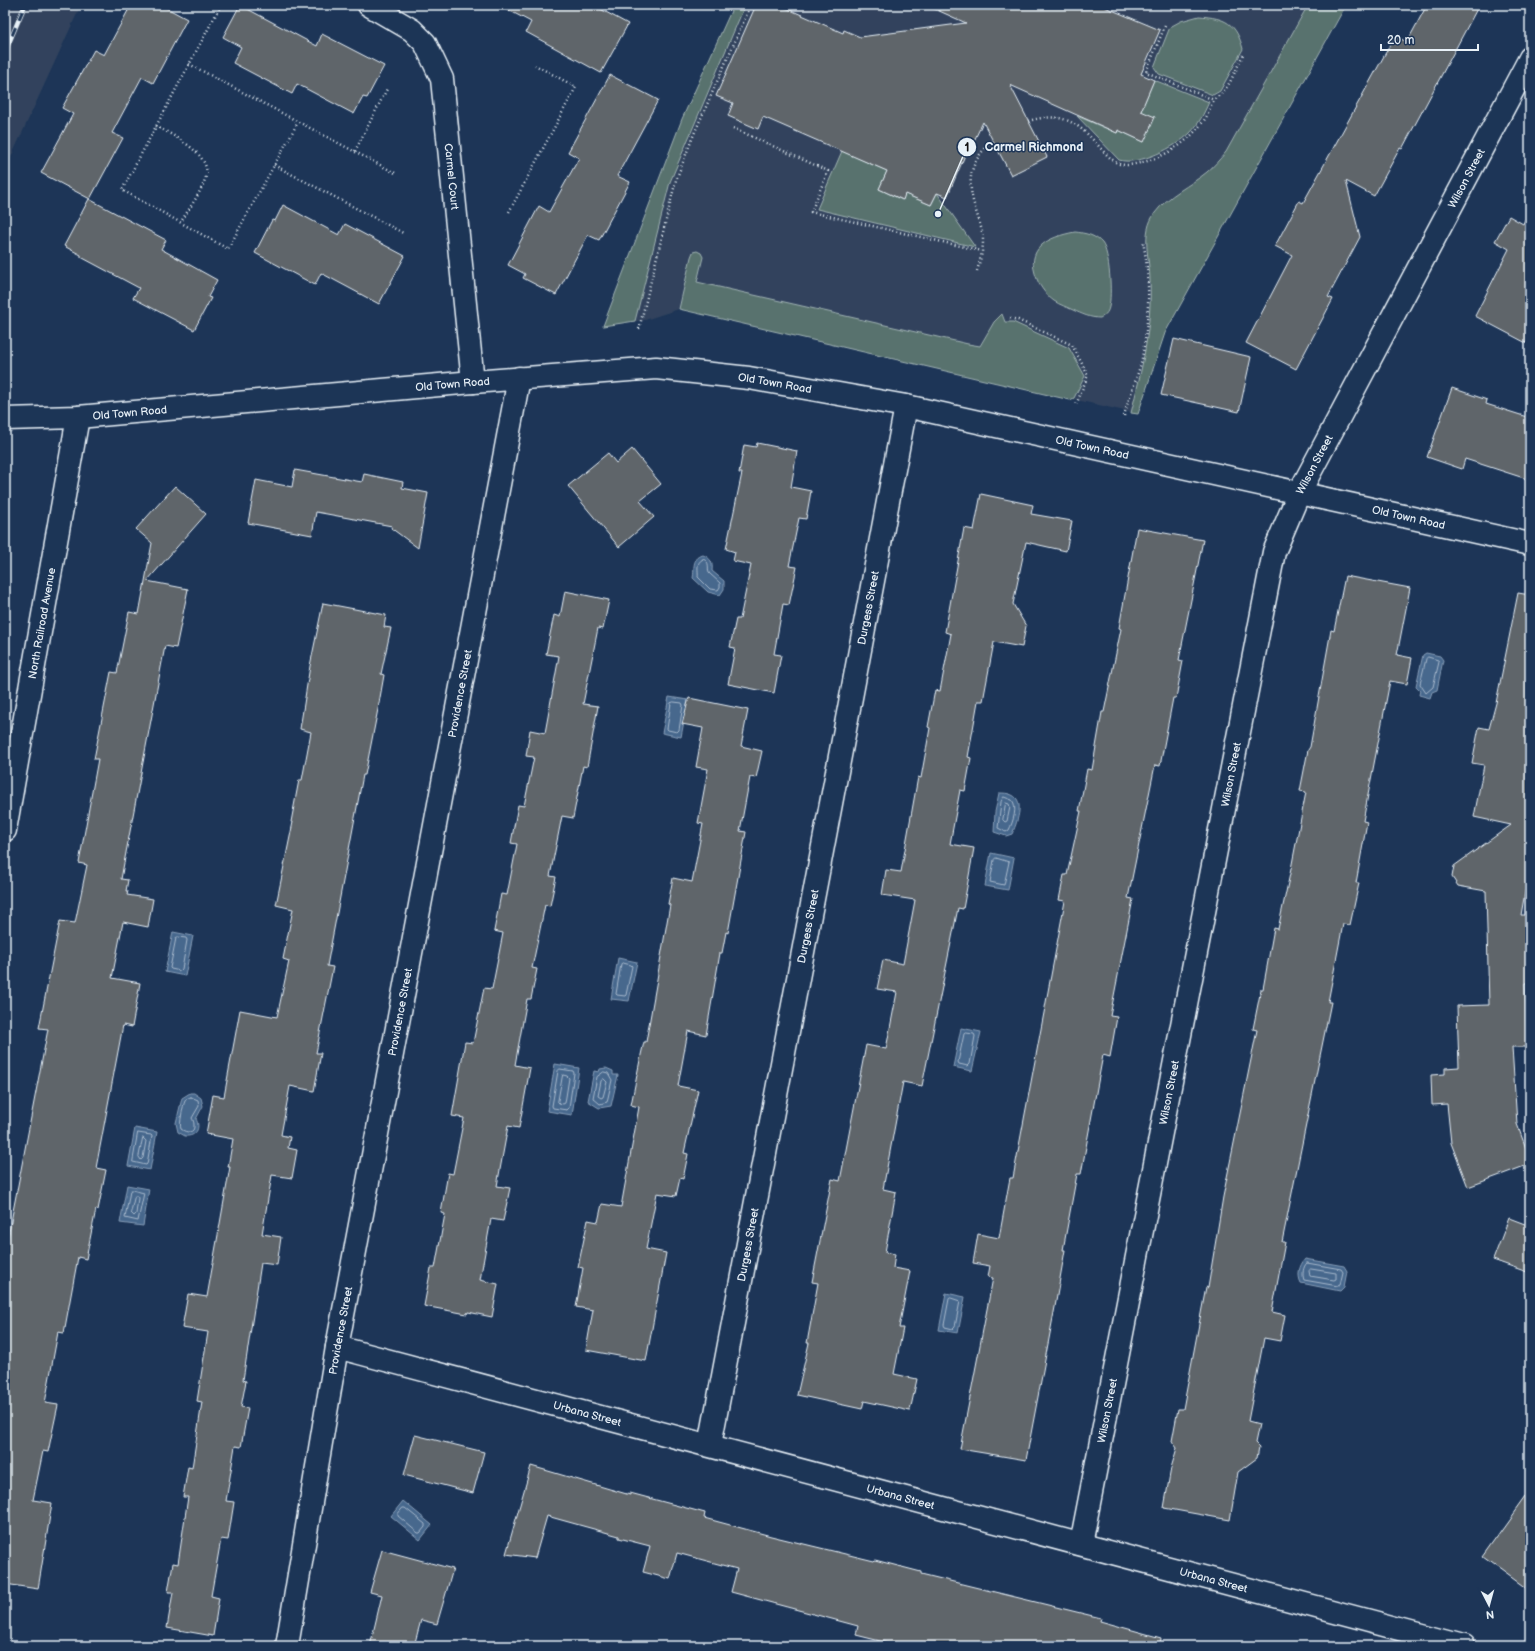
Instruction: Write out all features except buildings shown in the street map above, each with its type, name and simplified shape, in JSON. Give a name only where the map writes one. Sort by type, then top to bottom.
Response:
[{"type":"street","name":"Carmel Court","points":[[369,5],[412,30],[425,43],[442,79],[472,382]]},
{"type":"street","name":"Wilson Street","points":[[1081,1544],[1274,552],[1299,493],[1530,58]]},
{"type":"street","name":"Old Town Road","points":[[5,419],[78,417],[519,378],[656,368],[749,378],[906,406],[1530,544]]},
{"type":"street","name":"Providence Street","points":[[287,1646],[337,1347],[519,378]]},
{"type":"street","name":"Durgess Street","points":[[710,1446],[906,406]]},
{"type":"street","name":"North Railroad Avenue","points":[[5,830],[78,417]]},
{"type":"street","name":"Urbana Street","points":[[337,1347],[1463,1646]]},
{"type":"path","points":[[221,5],[122,190],[228,249],[298,122]]},
{"type":"path","points":[[638,329],[676,180],[694,134],[751,5]]},
{"type":"path","points":[[1165,26],[1146,72],[1214,100]]},
{"type":"path","points":[[1028,121],[1043,117],[1057,117],[1069,120],[1079,126],[1108,156],[1118,163],[1134,165],[1171,151],[1191,137],[1206,118],[1214,100],[1224,92],[1243,55]]},
{"type":"path","points":[[189,64],[397,174]]},
{"type":"path","points":[[509,212],[576,87],[535,65]]},
{"type":"path","points":[[355,151],[388,88]]},
{"type":"path","points":[[156,126],[186,144],[199,154],[207,167],[203,185],[181,222]]},
{"type":"path","points":[[733,128],[828,171],[811,212],[982,251]]},
{"type":"path","points":[[977,271],[982,251],[982,232],[970,183],[974,164],[979,154],[993,140]]},
{"type":"path","points":[[274,165],[403,233]]},
{"type":"path","points":[[1124,416],[1142,357],[1148,314],[1147,260],[1143,242]]},
{"type":"path","points":[[1010,318],[1018,320],[1074,347],[1088,375],[1076,405]]},
{"type":"shaded area","points":[[5,5],[81,5],[5,170]]},
{"type":"shaded area","points":[[716,5],[1346,5],[1165,333],[1138,414],[679,309],[645,320],[603,326],[682,119],[731,11]]},
{"type":"green space","points":[[716,5],[745,5],[670,182],[635,321],[603,326],[682,119],[731,11]]},
{"type":"green space","points":[[1308,5],[1346,5],[1165,333],[1138,414],[1131,413],[1148,331],[1150,273],[1147,238],[1150,221],[1166,201],[1207,172],[1226,152]]},
{"type":"green space","points":[[1199,16],[1223,20],[1237,33],[1243,49],[1220,91],[1213,95],[1159,74],[1154,67],[1170,27],[1181,21]]},
{"type":"green space","points":[[1154,80],[1209,102],[1193,130],[1176,144],[1147,158],[1127,161],[1119,160],[1077,116],[1117,133],[1118,130],[1144,142],[1141,111]]},
{"type":"green space","points":[[842,151],[887,171],[879,189],[902,200],[905,194],[931,205],[937,193],[975,247],[817,209]]},
{"type":"green space","points":[[1075,232],[1093,236],[1102,243],[1105,248],[1110,274],[1110,301],[1108,311],[1100,318],[1086,316],[1054,301],[1046,294],[1037,279],[1034,268],[1036,252],[1048,241],[1065,234]]},
{"type":"green space","points":[[697,251],[701,253],[703,257],[697,282],[968,344],[980,346],[994,322],[1002,314],[1005,322],[1013,322],[1069,348],[1085,376],[1074,398],[1070,400],[679,309],[691,257],[693,252]]},
{"type":"water","points":[[703,555],[711,561],[712,571],[724,581],[724,589],[720,595],[708,592],[693,578],[695,561]]},
{"type":"water","points":[[1426,653],[1440,656],[1443,660],[1437,690],[1432,692],[1430,698],[1419,695],[1420,690],[1416,686],[1423,655]]},
{"type":"water","points":[[669,697],[688,700],[681,737],[662,733]]},
{"type":"water","points":[[999,793],[1007,793],[1016,798],[1019,808],[1016,825],[1012,834],[1006,836],[994,832],[995,812]]},
{"type":"water","points":[[991,853],[1014,858],[1008,890],[985,886]]},
{"type":"water","points":[[173,932],[193,936],[185,976],[165,972]]},
{"type":"water","points":[[618,958],[637,962],[629,1001],[611,999]]},
{"type":"water","points":[[961,1028],[981,1032],[972,1071],[953,1067]]},
{"type":"water","points":[[555,1064],[579,1068],[572,1115],[547,1111]]},
{"type":"water","points":[[606,1068],[613,1071],[613,1075],[618,1075],[611,1106],[599,1108],[588,1101],[594,1071],[599,1072],[600,1069]]},
{"type":"water","points":[[190,1093],[194,1093],[201,1098],[203,1106],[196,1119],[198,1129],[192,1135],[185,1136],[178,1132],[176,1123],[182,1098]]},
{"type":"water","points":[[135,1128],[157,1132],[150,1170],[128,1166]]},
{"type":"water","points":[[127,1185],[149,1189],[143,1226],[120,1223]]},
{"type":"water","points":[[1305,1259],[1344,1266],[1347,1271],[1344,1287],[1340,1291],[1301,1283],[1299,1271]]},
{"type":"water","points":[[946,1293],[965,1297],[958,1333],[939,1330]]},
{"type":"water","points":[[403,1501],[432,1525],[420,1540],[391,1516]]},
{"type":"railway","points":[[5,52],[25,5]]},
{"type":"place","name":"Carmel Richmond","points":[[938,214]]}]
